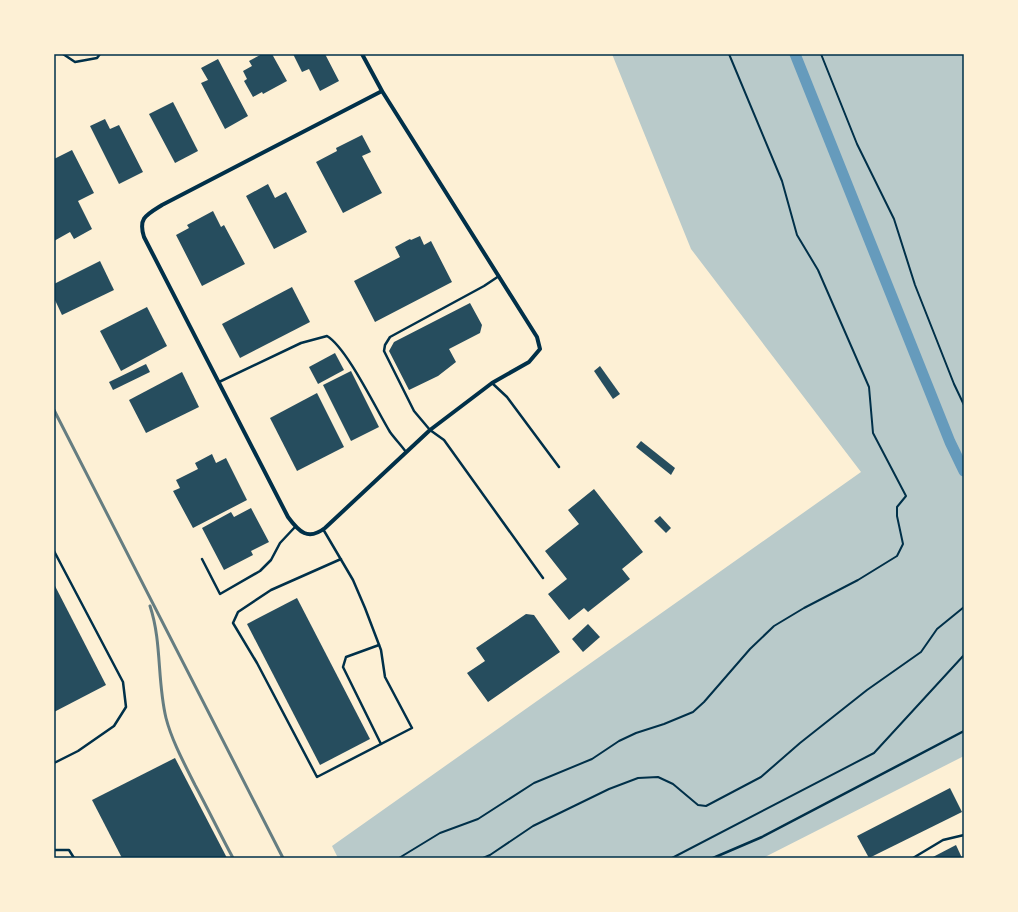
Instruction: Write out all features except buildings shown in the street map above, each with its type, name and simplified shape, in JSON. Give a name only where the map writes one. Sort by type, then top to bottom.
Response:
[{"type":"street","points":[[362,54],[382,91],[537,337],[540,348],[529,362],[492,384],[430,430],[317,534],[304,534],[295,527],[288,517],[144,237],[141,228],[143,220],[162,205],[382,91]]},
{"type":"lane","points":[[63,54],[75,62],[97,58],[100,54]]},
{"type":"lane","points":[[499,276],[484,286],[390,337],[385,344],[384,351],[414,411],[430,430],[444,440],[543,578]]},
{"type":"lane","points":[[219,382],[301,343],[327,336],[346,358],[391,433],[406,452]]},
{"type":"lane","points":[[492,384],[507,397],[559,467]]},
{"type":"lane","points":[[202,559],[220,594],[260,571],[271,560],[280,543],[295,527]]},
{"type":"lane","points":[[323,529],[341,559],[359,594],[379,645],[385,677],[412,728],[317,777],[257,662],[233,623],[238,612],[270,590],[341,559]]},
{"type":"lane","points":[[54,551],[123,682],[126,707],[114,726],[78,751],[54,763]]},
{"type":"lane","points":[[379,645],[346,657],[343,667],[381,744]]},
{"type":"lane","points":[[713,858],[762,837],[964,731]]},
{"type":"lane","points":[[913,858],[943,840],[964,835]]},
{"type":"lane","points":[[54,850],[69,850],[74,858]]},
{"type":"path","points":[[399,858],[440,833],[478,819],[534,783],[592,759],[619,741],[636,733],[664,724],[692,712],[704,702],[750,649],[774,626],[804,608],[858,580],[897,556],[903,544],[897,516],[898,507],[906,496],[873,433],[869,387],[818,270],[797,235],[782,180],[729,54]]},
{"type":"path","points":[[821,54],[857,144],[894,219],[915,285],[954,384],[964,405]]},
{"type":"path","points":[[482,858],[490,855],[533,826],[609,789],[638,778],[658,777],[673,784],[698,805],[706,806],[761,777],[800,743],[867,690],[921,652],[937,629],[964,607]]},
{"type":"path","points":[[672,858],[874,754],[964,655]]},
{"type":"shaded area","points":[[612,54],[964,54],[964,756],[763,858],[338,858],[332,846],[861,472],[691,249]]},
{"type":"waterway","points":[[795,54],[950,442],[964,471]]},
{"type":"railway","points":[[54,410],[283,858]]},
{"type":"railway","points":[[150,606],[156,633],[161,690],[166,718],[175,744],[233,858]]}]
